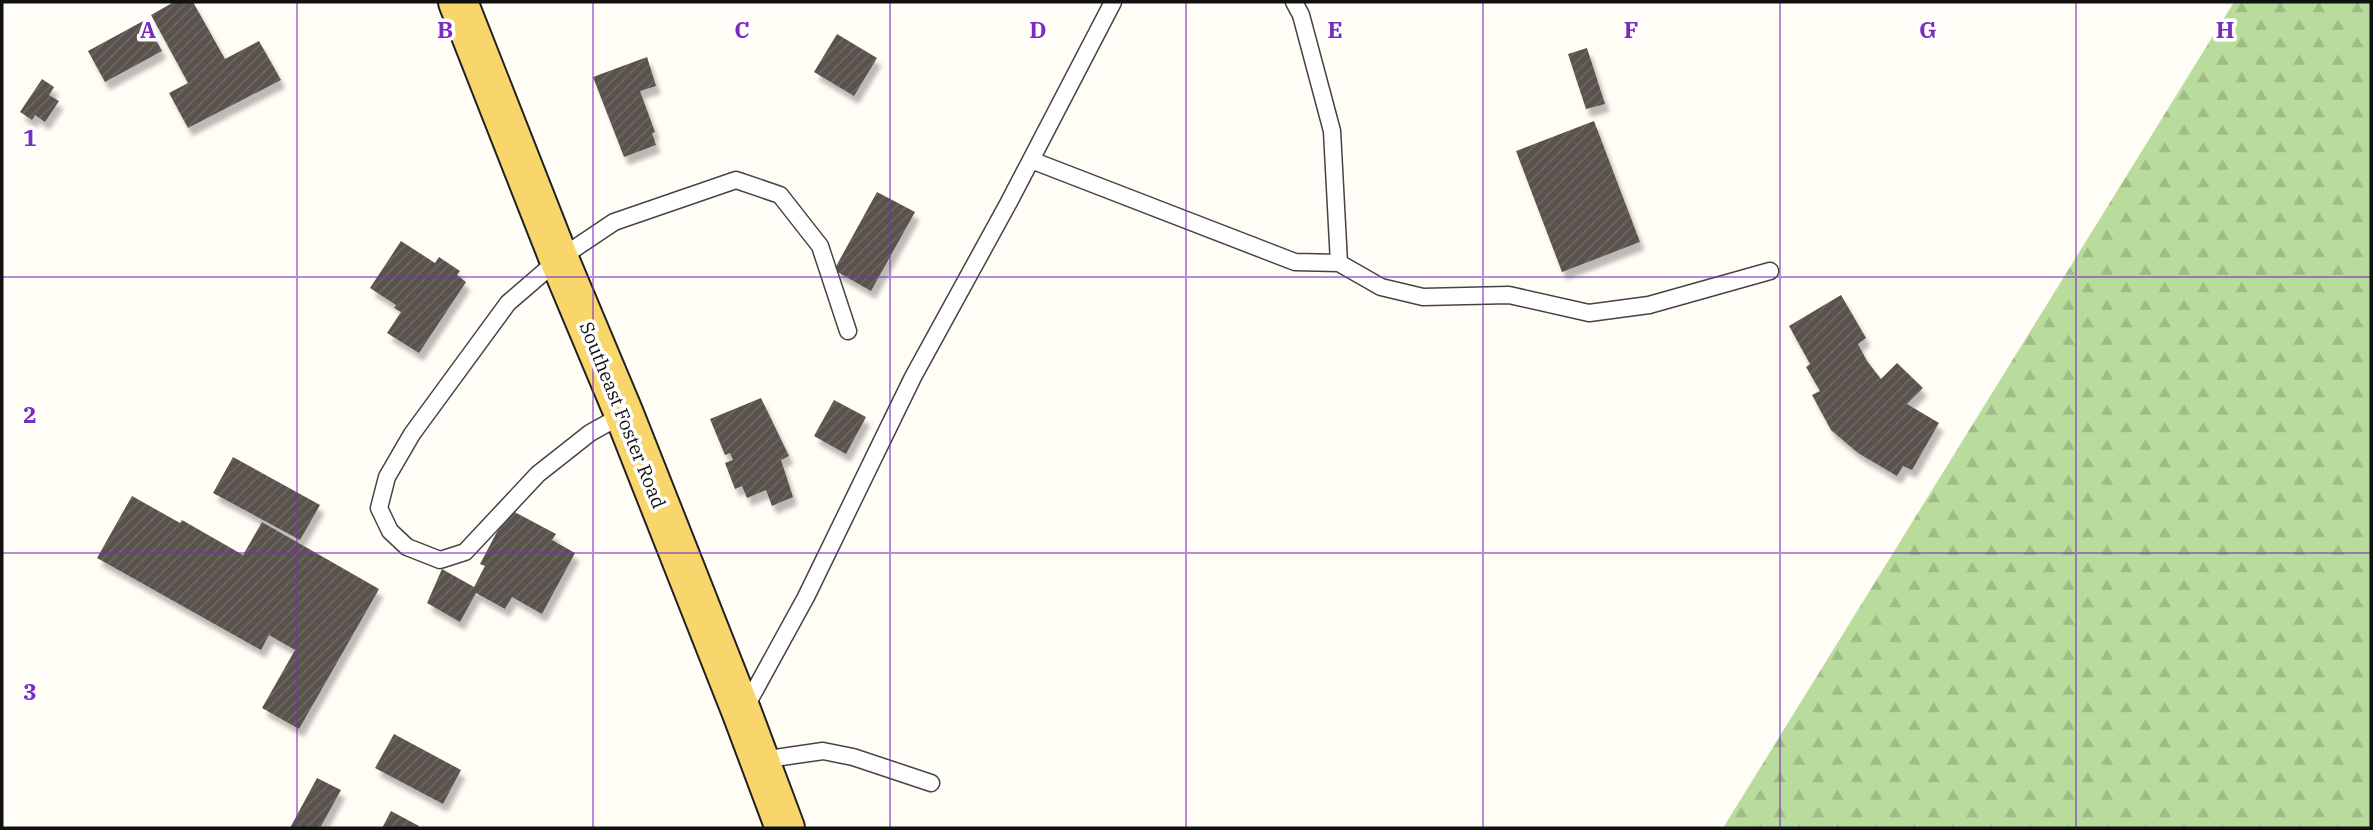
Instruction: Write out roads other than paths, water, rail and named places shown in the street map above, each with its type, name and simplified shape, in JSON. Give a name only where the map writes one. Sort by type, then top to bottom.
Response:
[{"type":"main road","name":"Southeast Foster Road","points":[[458,2],[743,713],[785,828]]},
{"type":"lane","points":[[743,713],[806,597],[913,377],[1031,160],[1112,2]]},
{"type":"lane","points":[[1294,2],[1301,15],[1332,131],[1339,263]]},
{"type":"lane","points":[[1031,160],[1295,262],[1339,263],[1381,287],[1423,298],[1508,295],[1589,313],[1649,305],[1770,271]]},
{"type":"lane","points":[[624,414],[590,432],[538,474],[465,552],[440,561],[407,547],[390,531],[379,508],[387,477],[412,434],[508,303],[559,259],[614,222],[736,180],[779,195],[820,246],[848,331]]},
{"type":"lane","points":[[761,760],[822,751],[853,757],[931,783]]}]
